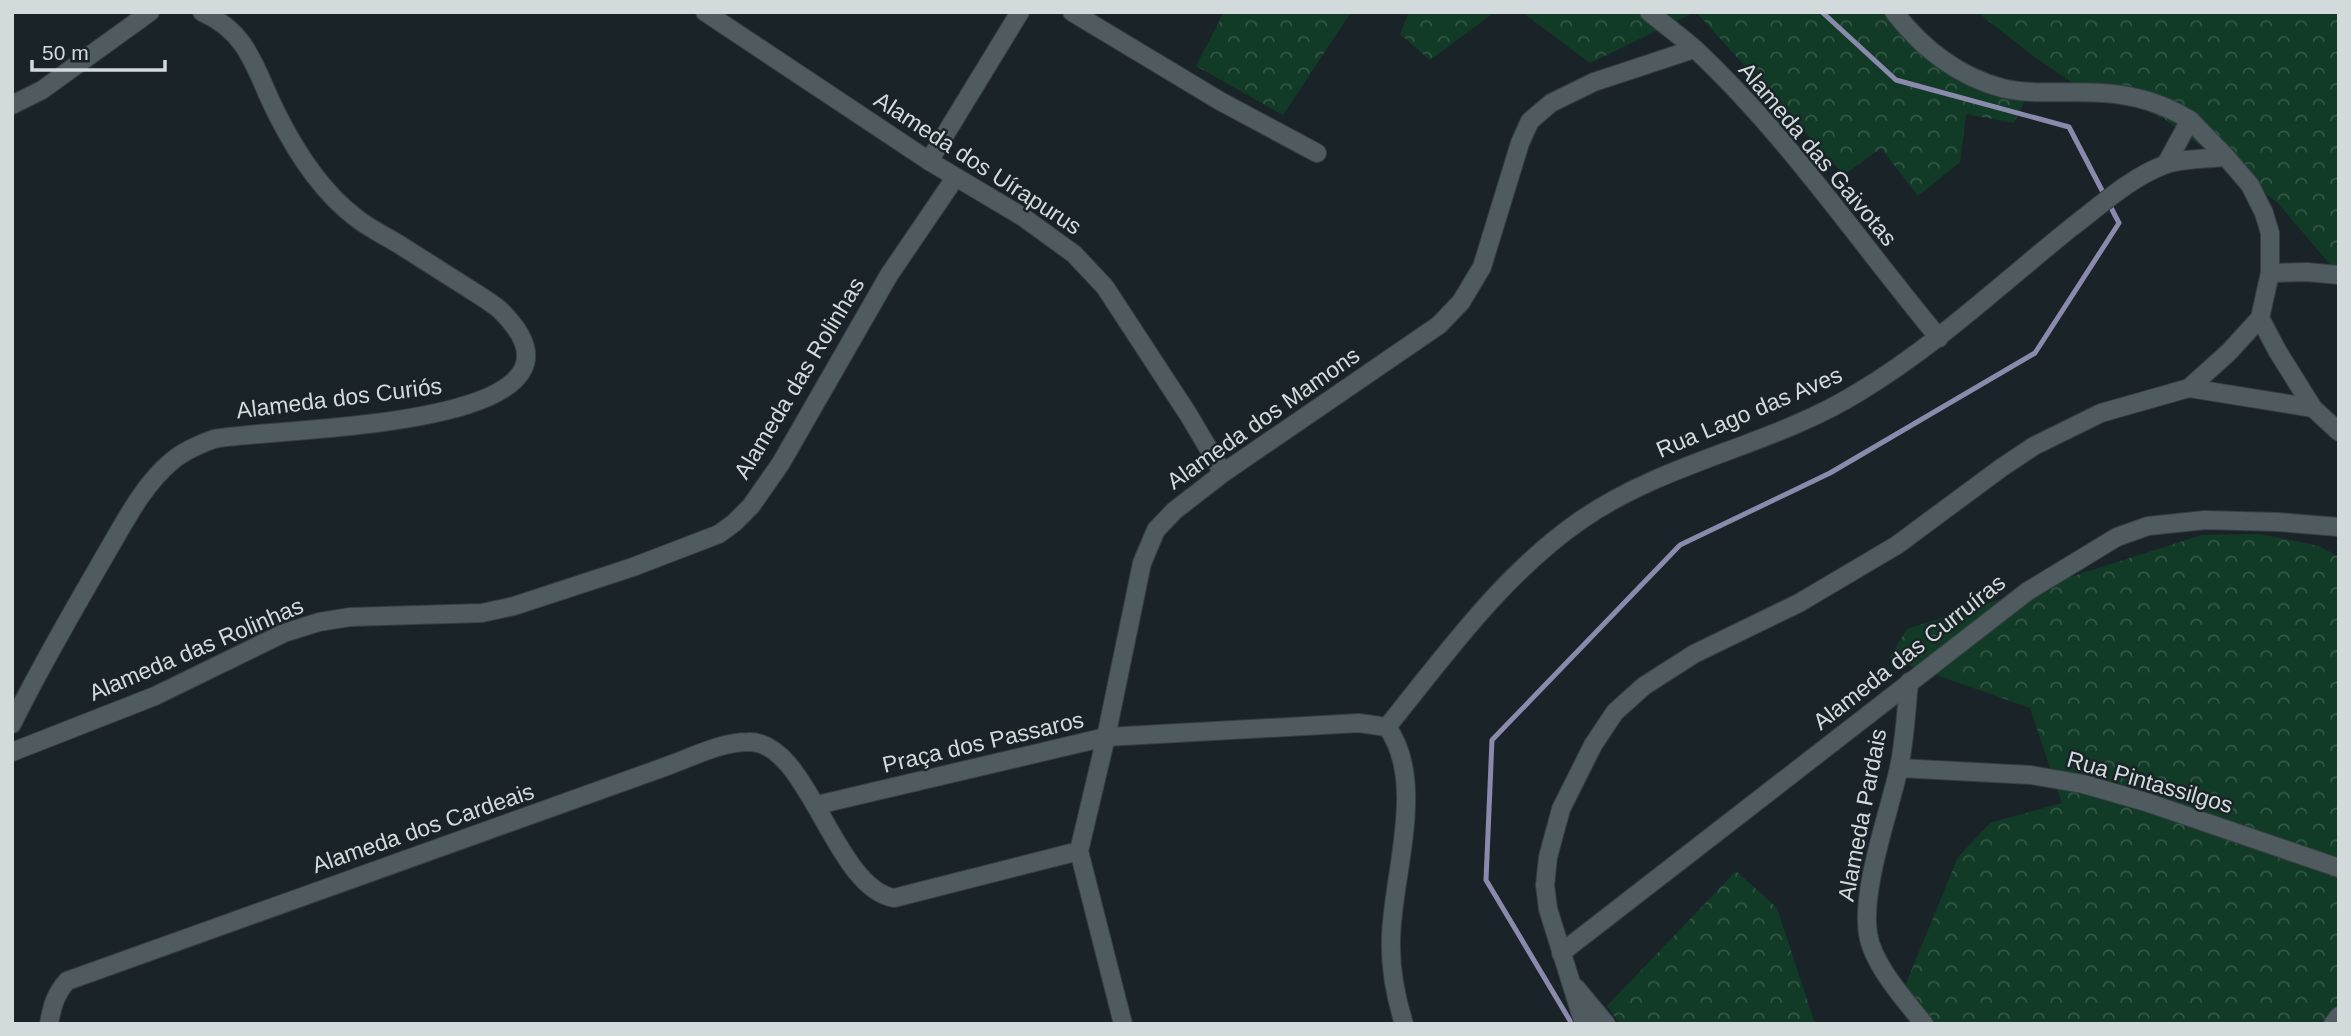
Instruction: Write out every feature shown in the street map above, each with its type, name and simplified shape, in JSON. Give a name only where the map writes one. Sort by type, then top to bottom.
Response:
[{"type":"street","points":[[12,105],[42,90],[150,12]]},
{"type":"street","name":"Alameda dos Curiós","points":[[12,724],[82,594],[144,491],[173,459],[212,440],[430,415],[486,399],[508,388],[518,378],[525,361],[525,347],[518,331],[498,308],[356,219],[330,195],[307,166],[277,115],[250,54],[236,32],[219,19],[202,12]]},
{"type":"street","name":"Alameda dos Uírapurus","points":[[705,12],[955,178],[1023,217],[1074,254],[1105,287],[1223,472]]},
{"type":"street","points":[[929,161],[1020,12]]},
{"type":"street","points":[[1072,12],[1220,101],[1317,153]]},
{"type":"street","name":"Alameda das Gaivotas","points":[[1649,12],[1695,49],[1761,119],[1820,188],[1939,338]]},
{"type":"street","points":[[1894,12],[1934,54],[1963,74],[2003,88],[2037,92],[2105,93],[2144,99],[2171,108],[2190,120],[2250,185],[2264,213],[2270,233],[2270,273],[2260,318],[2229,352],[2189,388]]},
{"type":"street","name":"Alameda dos Mamons","points":[[1106,737],[1142,563],[1156,530],[1174,511],[1223,472],[1439,325],[1461,302],[1482,267],[1520,143],[1530,121],[1551,103],[1594,82],[1695,49]]},
{"type":"street","points":[[2166,164],[2190,120]]},
{"type":"street","name":"Rua Lago das Aves","points":[[1387,727],[1504,587],[1542,550],[1582,519],[1636,487],[1793,425],[1847,398],[1939,338],[2106,201],[2138,178],[2166,164],[2226,157]]},
{"type":"street","name":"Alameda das Rolinhas","points":[[12,752],[155,696],[284,633],[319,622],[350,617],[482,613],[514,606],[633,567],[719,534],[751,506],[781,463],[889,275],[955,178]]},
{"type":"street","points":[[2270,273],[2339,275]]},
{"type":"street","points":[[2260,318],[2314,408],[2339,432]]},
{"type":"street","points":[[1584,1024],[1548,909],[1545,885],[1548,857],[1560,809],[1593,745],[1615,712],[1644,686],[1694,653],[1799,603],[1897,545],[2035,446],[2101,413],[2189,388],[2314,408]]},
{"type":"street","name":"Alameda das Curruíras","points":[[1560,953],[2028,591],[2117,537],[2148,526],[2205,520],[2339,527]]},
{"type":"street","name":"Alameda Pardais","points":[[1909,681],[1899,768],[1878,849],[1868,906],[1868,935],[1877,958],[1893,985],[1924,1024]]},
{"type":"street","points":[[1106,737],[1359,723],[1387,727],[1393,736],[1401,762],[1406,799],[1391,938],[1392,985],[1404,1024]]},
{"type":"street","name":"Praça dos Passaros","points":[[817,806],[1106,737],[1079,851]]},
{"type":"street","name":"Alameda dos Cardeais","points":[[49,1024],[52,1003],[67,981],[726,746],[747,741],[760,743],[778,752],[817,806]]},
{"type":"street","name":"Rua Pintassilgos","points":[[1899,768],[2031,775],[2083,784],[2146,802],[2339,868]]},
{"type":"street","points":[[817,806],[832,835],[863,881],[884,896],[894,898],[1079,851],[1123,1024]]},
{"type":"street","points":[[1571,983],[1606,1024]]},
{"type":"street","points":[[2333,1024],[2339,1016]]},
{"type":"green space","points":[[1224,12],[1351,12],[1283,115],[1196,66]]},
{"type":"green space","points":[[1409,12],[1495,12],[1430,60],[1400,34]]},
{"type":"green space","points":[[1522,12],[1695,12],[1590,63]]},
{"type":"green space","points":[[1696,12],[1901,12],[1944,72],[2024,102],[2014,123],[1966,114],[1960,162],[1918,196],[1881,148],[1844,175]]},
{"type":"green space","points":[[1977,12],[2339,12],[2339,275],[2278,203],[2163,118],[2070,81]]},
{"type":"green space","points":[[2260,534],[2319,546],[2339,557],[2339,1024],[1920,1024],[1901,996],[1958,857],[1990,823],[2062,803],[2030,708],[1889,658],[1907,629],[2202,535]]},
{"type":"green space","points":[[1736,871],[1777,908],[1815,1024],[1620,1024],[1607,1006]]},
{"type":"waterway","points":[[1572,1024],[1486,880],[1492,740],[1680,545],[1830,473],[2035,353],[2119,223],[2069,127],[1896,80],[1822,12]]}]
